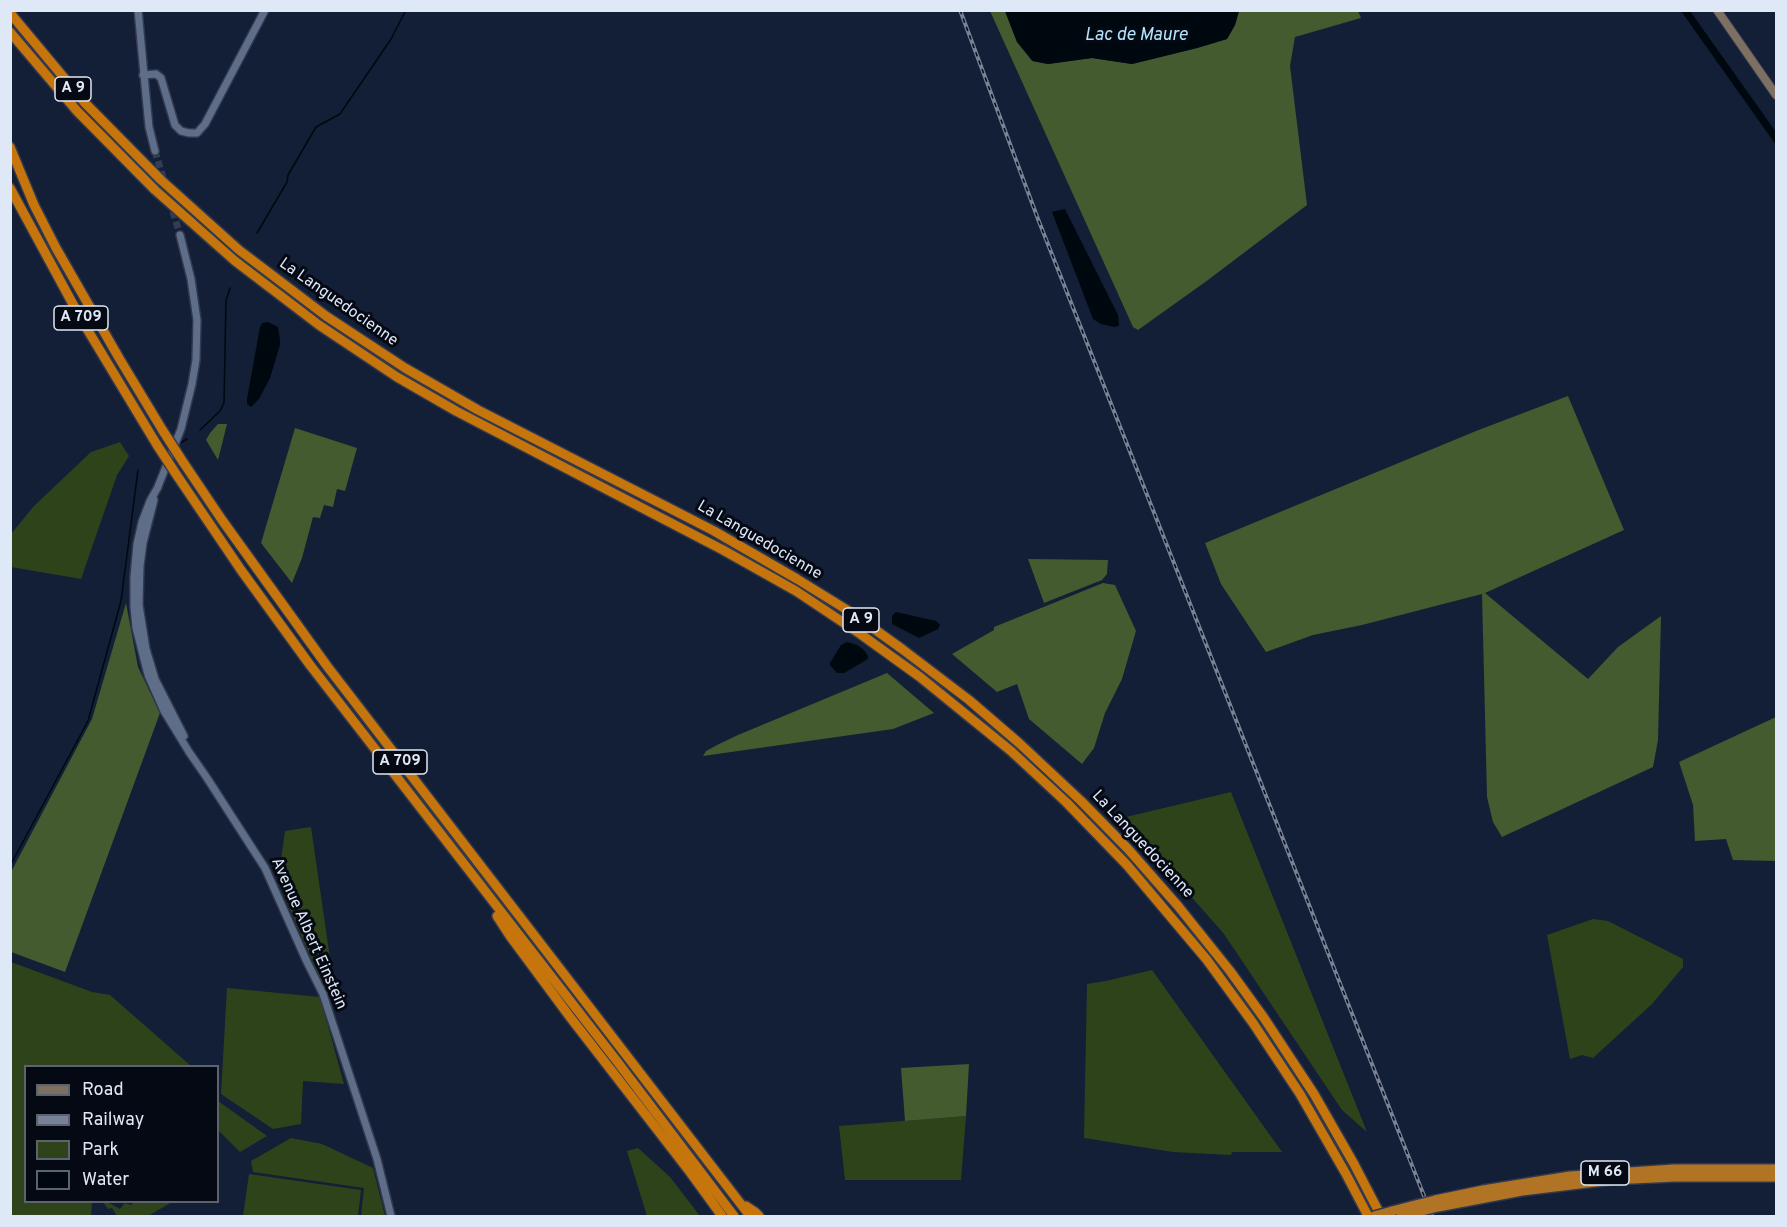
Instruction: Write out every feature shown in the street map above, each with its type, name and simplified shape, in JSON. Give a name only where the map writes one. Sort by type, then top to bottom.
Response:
[{"type":"highway","name":"La Languedocienne","points":[[10,13],[78,95],[140,160],[234,245],[326,316],[405,368],[469,405],[714,531],[797,579],[852,613],[902,649],[969,700],[1011,736],[1063,783],[1128,849],[1178,906],[1223,963],[1264,1018],[1314,1094],[1381,1216]]},
{"type":"highway","name":"La Languedocienne","points":[[10,32],[77,111],[155,190],[235,261],[312,320],[388,371],[456,411],[723,549],[796,591],[894,657],[961,708],[1003,744],[1109,846],[1146,886],[1207,960],[1253,1023],[1300,1094],[1368,1216]]},
{"type":"highway","name":"A 709","points":[[10,147],[34,205],[113,349],[163,431],[222,520],[327,666],[750,1216]]},
{"type":"highway","name":"A 709","points":[[10,188],[91,336],[157,445],[241,570],[286,632],[734,1216]]},
{"type":"highway","points":[[465,866],[523,954],[722,1216]]},
{"type":"highway","name":"M 66","points":[[1374,1216],[1519,1184],[1569,1176],[1674,1169],[1776,1170]]},
{"type":"highway","name":"M 66","points":[[1436,1204],[1612,1180],[1685,1176],[1776,1178]]},
{"type":"highway","points":[[741,1203],[759,1216]]},
{"type":"highway","name":"M 66","points":[[1401,1216],[1416,1208]]},
{"type":"main road","points":[[1717,10],[1776,95]]},
{"type":"street","points":[[138,10],[149,127],[155,151]]},
{"type":"street","points":[[143,75],[156,74],[161,78],[172,120],[178,129],[189,134],[200,131],[265,10]]},
{"type":"street","name":"Avenue Albert Einstein","points":[[180,235],[191,279],[197,320],[196,360],[178,437],[150,501],[137,544],[134,577],[136,628],[142,657],[154,690],[189,752],[265,868],[323,994],[377,1159],[391,1216]]},
{"type":"green space","points":[[990,11],[1005,11],[1017,42],[1032,61],[1048,64],[1092,58],[1132,64],[1227,39],[1235,25],[1239,11],[1358,11],[1361,18],[1295,37],[1290,66],[1307,205],[1138,330],[1133,327]]},
{"type":"green space","points":[[1568,396],[1624,530],[1485,593],[1588,679],[1618,647],[1661,616],[1658,740],[1653,767],[1502,837],[1493,822],[1487,797],[1482,594],[1362,625],[1313,635],[1266,652],[1221,584],[1205,543],[1476,431]]},
{"type":"green space","points":[[218,424],[227,424],[218,460],[206,440]]},
{"type":"green space","points":[[295,428],[357,448],[345,491],[337,489],[333,507],[324,505],[320,518],[313,517],[302,558],[292,583],[261,543]]},
{"type":"green space","points":[[120,442],[129,456],[117,475],[81,579],[11,567],[11,534],[34,506],[91,452]]},
{"type":"green space","points":[[1028,559],[1108,560],[1107,574],[1102,580],[1044,603]]},
{"type":"green space","points":[[1103,583],[1115,585],[1136,631],[1122,679],[1105,713],[1094,748],[1082,764],[1029,719],[1017,684],[997,692],[952,654],[994,630],[994,627]]},
{"type":"green space","points":[[126,603],[138,667],[160,713],[65,972],[11,952],[11,872],[92,719]]},
{"type":"green space","points":[[887,673],[934,713],[893,729],[703,756],[706,751],[738,735]]},
{"type":"green space","points":[[1776,717],[1776,861],[1733,860],[1726,839],[1695,841],[1693,805],[1679,762]]},
{"type":"green space","points":[[1231,792],[1367,1132],[1342,1110],[1224,934],[1122,818]]},
{"type":"green space","points":[[311,827],[333,979],[322,983],[278,882],[285,831]]},
{"type":"green space","points":[[1593,919],[1608,921],[1683,959],[1683,967],[1652,1004],[1593,1058],[1582,1055],[1570,1059],[1547,935]]},
{"type":"green space","points":[[11,962],[92,992],[110,995],[190,1065],[24,1065],[24,1203],[92,1203],[91,1216],[11,1216]]},
{"type":"green space","points":[[1152,970],[1282,1152],[1232,1152],[1231,1155],[1173,1152],[1084,1138],[1087,984]]},
{"type":"green space","points":[[227,988],[320,997],[344,1084],[303,1081],[301,1124],[273,1129],[221,1094]]},
{"type":"green space","points":[[969,1064],[966,1116],[905,1121],[901,1068]]},
{"type":"green space","points":[[219,1102],[267,1136],[240,1152],[219,1131]]},
{"type":"green space","points":[[966,1116],[961,1180],[845,1180],[839,1126]]},
{"type":"green space","points":[[291,1138],[322,1144],[373,1168],[385,1216],[361,1216],[364,1188],[253,1172],[251,1161]]},
{"type":"green space","points":[[638,1148],[670,1177],[700,1216],[647,1216],[627,1151]]},
{"type":"green space","points":[[249,1174],[361,1190],[358,1216],[243,1216]]},
{"type":"green space","points":[[104,1203],[120,1209],[125,1203],[131,1205],[133,1203],[170,1203],[148,1216],[117,1216],[112,1208],[108,1209]]},
{"type":"water","name":"Lac de Maure","points":[[1005,11],[1239,11],[1235,25],[1227,39],[1197,48],[1132,64],[1092,58],[1048,64],[1033,61],[1017,42]]},
{"type":"water","points":[[1681,11],[1690,11],[1776,132],[1776,145]]},
{"type":"water","points":[[1065,209],[1118,315],[1119,326],[1101,324],[1093,319],[1052,212]]},
{"type":"water","points":[[268,322],[278,327],[280,345],[270,378],[259,399],[251,407],[247,404],[247,399],[260,327],[262,323]]},
{"type":"water","points":[[896,612],[936,621],[940,625],[938,629],[919,638],[892,624],[892,616]]},
{"type":"water","points":[[847,642],[864,650],[868,659],[844,673],[837,673],[830,663],[841,645]]},
{"type":"waterway","points":[[257,233],[316,127],[340,114],[391,39],[406,10]]},
{"type":"waterway","points":[[200,430],[220,411],[224,403],[226,301],[230,288]]},
{"type":"waterway","points":[[179,444],[187,439]]},
{"type":"waterway","points":[[10,866],[88,721],[121,601],[138,470]]},
{"type":"tunnel","points":[[155,151],[180,235]]},
{"type":"railway","points":[[960,10],[1038,219],[1432,1216]]}]
